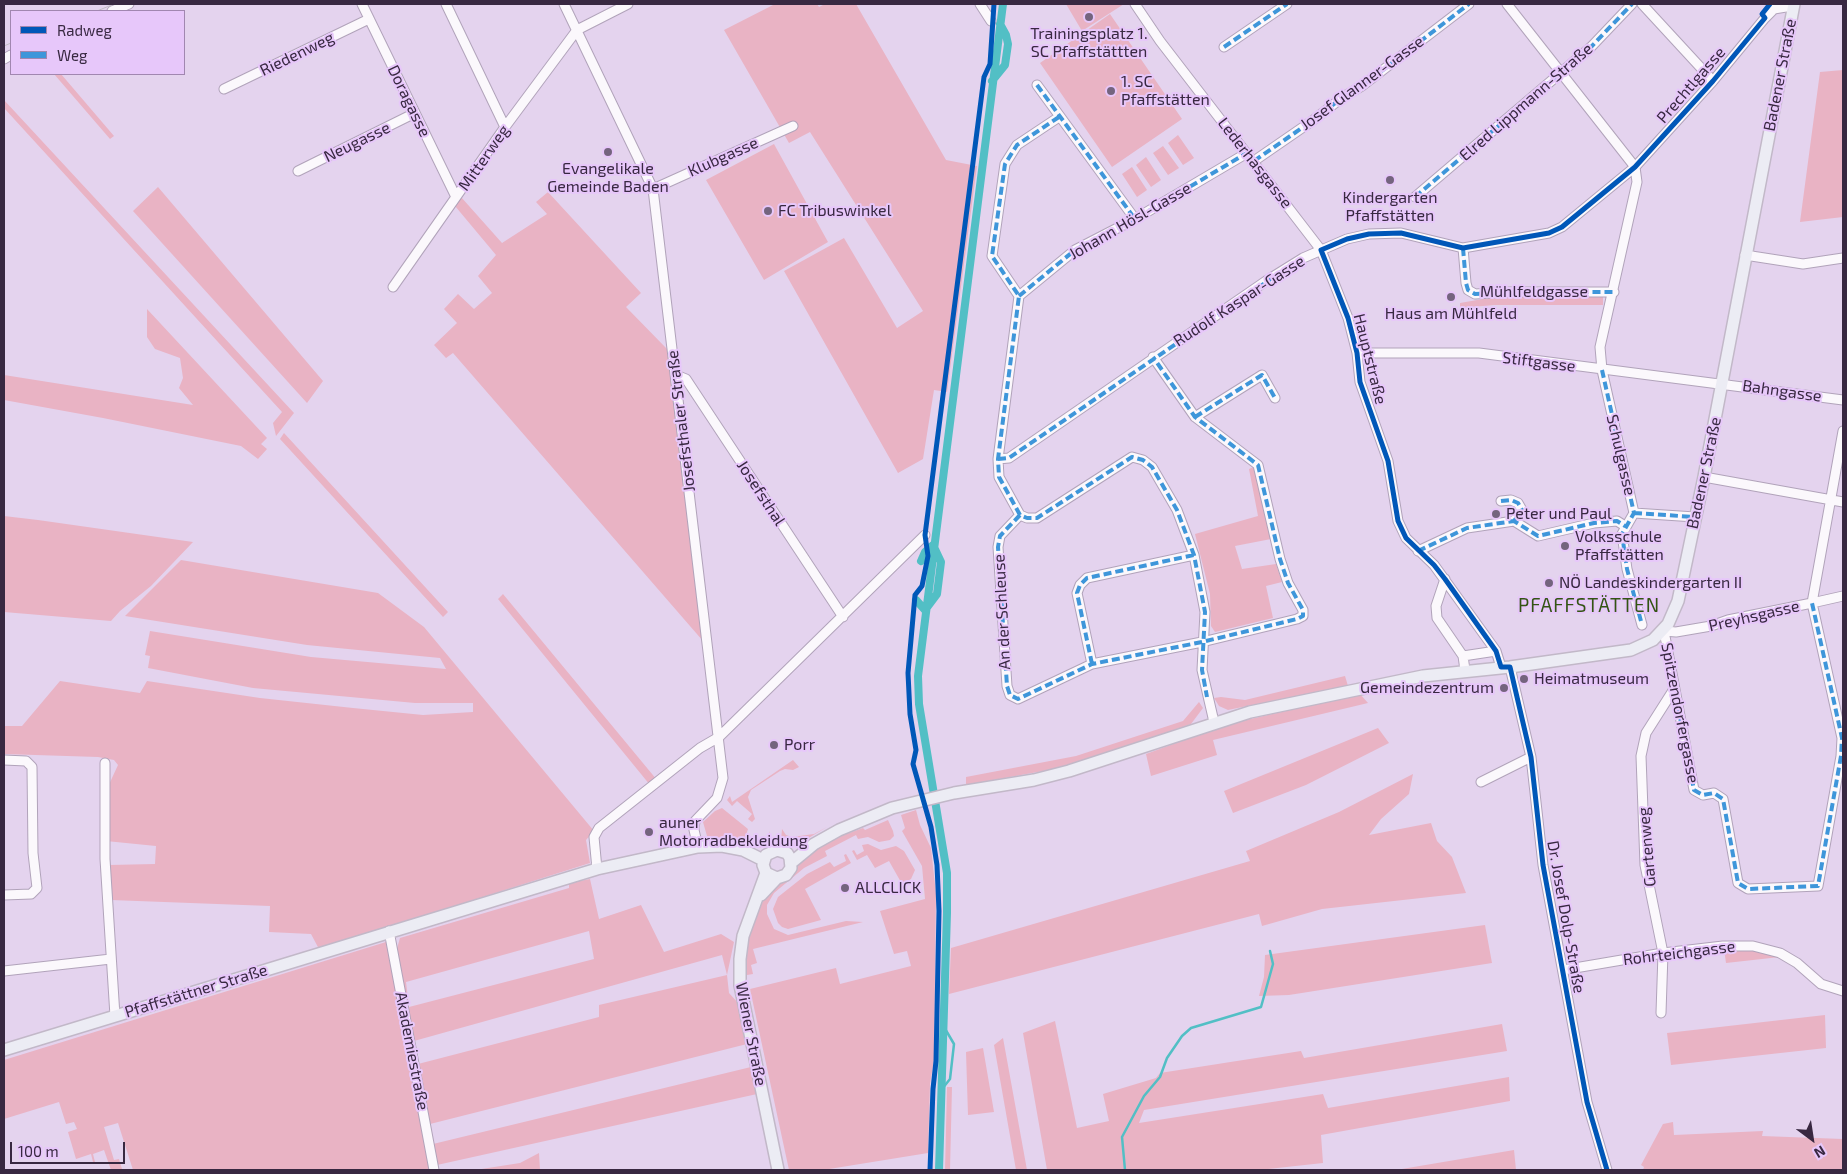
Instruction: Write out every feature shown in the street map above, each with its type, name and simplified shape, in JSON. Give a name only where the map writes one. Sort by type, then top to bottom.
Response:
[{"type":"main road","name":"Badener Straße","points":[[1214,722],[1250,712],[1359,689],[1465,670],[1506,667],[1631,650],[1653,640],[1664,631],[1674,614],[1678,601],[1704,476],[1792,5]]},
{"type":"main road","name":"Wiener Straße","points":[[789,858],[866,817],[944,795],[1034,780],[1104,762],[1214,722]]},
{"type":"main road","name":"Pfaffstättner Straße","points":[[4,1050],[597,869],[698,847],[722,846],[743,850],[763,860]]},
{"type":"main road","name":"Wiener Straße","points":[[763,860],[771,851],[777,850],[789,858]]},
{"type":"main road","name":"Wiener Straße","points":[[757,898],[777,878],[786,875],[789,858]]},
{"type":"main road","points":[[763,860],[766,873],[777,878]]},
{"type":"main road","name":"Wiener Straße","points":[[766,873],[743,936],[740,960],[740,985],[778,1170]]},
{"type":"street","points":[[114,10],[129,4]]},
{"type":"street","name":"Doragasse","points":[[362,4],[456,197]]},
{"type":"street","points":[[446,4],[506,126]]},
{"type":"street","name":"Josefsthaler Straße","points":[[564,4],[653,189],[719,736],[722,778],[721,790],[717,798],[695,821],[694,830],[698,847]]},
{"type":"street","points":[[577,30],[628,4]]},
{"type":"street","points":[[980,4],[991,21]]},
{"type":"street","name":"Lederhasgasse","points":[[1135,4],[1160,42],[1321,250]]},
{"type":"street","points":[[1224,47],[1287,4]]},
{"type":"street","name":"Josef Glanner-Gasse","points":[[1254,161],[1343,97],[1362,86],[1468,4]]},
{"type":"street","points":[[1508,4],[1635,166],[1637,182],[1614,292],[1600,347],[1602,370]]},
{"type":"street","name":"Elred Lippmann-Straße","points":[[1415,197],[1562,73],[1591,47],[1632,4]]},
{"type":"street","points":[[1642,4],[1713,81]]},
{"type":"street","name":"Prechtlgasse","points":[[1635,166],[1713,81],[1765,18],[1774,9],[1792,5]]},
{"type":"street","name":"Riedenweg","points":[[224,89],[369,19]]},
{"type":"street","name":"Mitterweg","points":[[393,287],[506,126],[577,30]]},
{"type":"street","points":[[1037,85],[1135,219]]},
{"type":"street","name":"Neugasse","points":[[298,171],[415,114]]},
{"type":"street","points":[[1059,117],[1017,145],[1005,164],[992,256],[1018,296],[998,459],[999,477],[1020,515],[1028,518],[1037,518],[1132,457],[1143,460],[1152,467],[1177,510],[1194,555],[1205,612],[1202,670],[1214,722]]},
{"type":"street","name":"Klubgasse","points":[[653,189],[793,126]]},
{"type":"street","name":"Johann Hösl-Gasse","points":[[1018,296],[1075,250],[1135,219],[1247,153]]},
{"type":"street","name":"Rudolf Kaspar-Gasse","points":[[998,459],[1009,458],[1153,357],[1303,258],[1347,238],[1369,234],[1401,233],[1463,248],[1549,233],[1562,227],[1635,166]]},
{"type":"street","name":"Mühlfeldgasse","points":[[1463,248],[1466,283],[1468,290],[1475,294],[1614,292]]},
{"type":"street","name":"Hauptstraße","points":[[1321,250],[1348,318],[1357,353],[1360,382],[1388,461],[1398,521],[1406,538],[1445,578],[1496,651]]},
{"type":"street","points":[[1745,255],[1796,264],[1843,258]]},
{"type":"street","name":"Stiftgasse","points":[[1357,353],[1478,354],[1721,383]]},
{"type":"street","points":[[1153,357],[1195,417],[1258,465],[1280,559],[1288,583],[1303,610],[1303,616],[1202,642],[1092,664],[1077,593],[1080,585],[1087,578],[1194,555]]},
{"type":"street","name":"Schulgasse","points":[[1602,370],[1634,513],[1625,526]]},
{"type":"street","name":"Josefsthal","points":[[676,375],[686,379],[843,617]]},
{"type":"street","points":[[1195,417],[1262,375],[1275,398]]},
{"type":"street","name":"Bahngasse","points":[[1721,383],[1843,400]]},
{"type":"street","points":[[1812,603],[1843,432]]},
{"type":"street","points":[[1704,476],[1843,502]]},
{"type":"street","points":[[1418,551],[1467,528],[1514,520],[1522,510],[1518,503],[1511,500],[1501,501]]},
{"type":"street","points":[[1634,513],[1695,517]]},
{"type":"street","name":"An der Schleuse","points":[[1020,515],[1000,536],[998,547],[1006,686],[1010,695],[1018,699],[1092,664]]},
{"type":"street","points":[[1514,520],[1538,536],[1594,523],[1617,521],[1625,526],[1622,534],[1627,569],[1642,626]]},
{"type":"street","points":[[597,869],[594,837],[599,828],[700,748],[719,736],[843,617],[914,543],[925,535]]},
{"type":"street","points":[[1445,578],[1436,606],[1437,618],[1463,656],[1465,670]]},
{"type":"street","name":"Preyhsgasse","points":[[1664,631],[1692,630],[1843,596]]},
{"type":"street","name":"Spitzendorfergasse","points":[[1664,631],[1694,790],[1703,795],[1714,793],[1723,799],[1738,883],[1748,889],[1818,886],[1842,738],[1812,603]]},
{"type":"street","points":[[1463,656],[1496,651]]},
{"type":"street","name":"Dr. Josef Dolp-Straße","points":[[1496,651],[1506,667],[1531,757],[1543,865],[1587,1102],[1607,1170]]},
{"type":"street","name":"Gartenweg","points":[[1662,1013],[1662,953],[1645,865],[1641,756],[1646,733],[1674,689]]},
{"type":"street","points":[[1663,708],[1678,707]]},
{"type":"street","points":[[1481,782],[1531,757]]},
{"type":"street","points":[[4,760],[26,761],[32,767],[33,853],[37,888],[32,894],[4,895]]},
{"type":"street","points":[[105,764],[105,859],[115,1016]]},
{"type":"street","points":[[1833,800],[1843,802]]},
{"type":"street","name":"Akademiestraße","points":[[389,931],[434,1170]]},
{"type":"street","name":"Rohrteichgasse","points":[[1563,970],[1662,953],[1722,946],[1753,946],[1780,954],[1797,962],[1822,984],[1843,991]]},
{"type":"street","points":[[4,971],[111,960]]},
{"type":"shaded area","points":[[775,4],[817,4],[819,7],[825,4],[856,4],[946,160],[977,166],[947,392],[934,390],[923,459],[898,473],[784,271],[844,238],[897,328],[923,311],[810,132],[789,143],[724,30]]},
{"type":"shaded area","name":"Trainingsplatz 1. SC Pfaffstättten","points":[[1066,4],[1124,4],[1082,31]]},
{"type":"shaded area","name":"1. SC Pfaffstätten","points":[[1110,14],[1182,119],[1112,167],[1040,63]]},
{"type":"shaded area","points":[[1843,70],[1843,217],[1800,222],[1820,72]]},
{"type":"shaded area","points":[[55,75],[62,75],[114,136],[110,139]]},
{"type":"shaded area","points":[[4,100],[294,413],[276,436],[273,423],[282,412],[4,108]]},
{"type":"shaded area","points":[[1178,135],[1194,158],[1183,165],[1168,143]]},
{"type":"shaded area","name":"FC Tribuswinkel","points":[[774,144],[828,242],[764,280],[706,180]]},
{"type":"shaded area","points":[[1163,146],[1179,168],[1168,175],[1153,153]]},
{"type":"shaded area","points":[[1146,157],[1161,180],[1151,187],[1136,165]]},
{"type":"shaded area","points":[[1132,167],[1147,190],[1137,197],[1122,174]]},
{"type":"shaded area","points":[[158,187],[323,381],[307,403],[133,211]]},
{"type":"shaded area","points":[[548,192],[641,293],[626,307],[667,349],[703,641],[453,353],[446,358],[434,345],[457,323],[444,309],[458,294],[474,309],[492,293],[478,276],[496,255],[455,206],[461,197],[502,243],[547,214],[536,202]]},
{"type":"shaded area","points":[[1603,295],[1603,305],[1494,305],[1460,308],[1460,303],[1500,296]]},
{"type":"shaded area","points":[[147,309],[267,438],[261,444],[267,449],[258,459],[241,446],[4,400],[4,375],[193,405],[179,388],[183,378],[180,358],[155,349],[147,337]]},
{"type":"shaded area","points":[[284,433],[448,612],[443,617],[280,439]]},
{"type":"shaded area","points":[[1256,466],[1271,539],[1235,546],[1242,569],[1276,564],[1282,582],[1266,586],[1273,618],[1215,632],[1211,626],[1210,594],[1195,534],[1258,516],[1249,469]]},
{"type":"shaded area","points":[[4,516],[193,542],[151,586],[120,611],[111,621],[4,612]]},
{"type":"shaded area","points":[[181,560],[378,593],[424,627],[594,831],[586,840],[590,863],[319,949],[311,934],[269,932],[270,906],[111,900],[109,865],[155,864],[156,846],[106,841],[100,804],[118,765],[114,760],[98,757],[4,754],[4,726],[22,726],[60,681],[140,693],[147,681],[260,698],[423,715],[473,712],[473,703],[415,703],[253,688],[148,668],[150,656],[145,655],[150,631],[311,657],[446,669],[440,658],[307,645],[125,616]]},
{"type":"shaded area","points":[[503,594],[657,780],[650,785],[498,599]]},
{"type":"shaded area","points":[[1345,676],[1348,686],[1279,703],[1252,705],[1228,710],[1219,706],[1214,698],[1245,700]]},
{"type":"shaded area","points":[[1360,694],[1368,703],[1213,740],[1217,755],[1151,776],[1146,754],[1206,732],[1246,720]]},
{"type":"shaded area","points":[[1199,702],[1203,708],[1191,724],[1101,756],[1054,769],[966,785],[966,777],[1076,756],[1183,721]]},
{"type":"shaded area","points":[[1378,728],[1389,743],[1306,785],[1233,813],[1224,791]]},
{"type":"shaded area","points":[[793,760],[799,767],[793,770],[785,769],[780,771],[751,790],[748,797],[755,819],[752,822],[748,819],[752,814],[737,801],[732,806],[727,800],[730,796],[732,802]]},
{"type":"shaded area","points":[[1413,774],[1409,794],[1381,819],[1369,835],[1431,823],[1437,841],[1452,857],[1466,893],[1322,909],[1262,926],[1259,914],[949,994],[951,948],[1250,861],[1246,851],[1339,812]]},
{"type":"shaded area","points":[[722,808],[748,829],[746,835],[765,842],[770,831],[768,843],[761,848],[735,840],[707,836],[703,822],[715,811]]},
{"type":"shaded area","points":[[916,810],[920,825],[931,848],[936,894],[934,1060],[930,1084],[928,1153],[823,1170],[789,1170],[750,989],[836,968],[840,984],[911,966],[907,951],[894,954],[880,911],[925,899],[922,866],[902,831],[905,828],[901,815]]},
{"type":"shaded area","points":[[888,820],[894,836],[890,840],[879,842],[868,837],[858,839],[856,835],[825,851],[827,856],[804,868],[774,893],[767,905],[767,914],[774,929],[788,935],[846,921],[863,922],[753,949],[757,963],[751,965],[753,974],[747,975],[744,964],[746,947],[751,927],[765,897],[777,884],[790,876],[799,863],[822,845],[838,837],[863,828],[865,830]]},
{"type":"shaded area","points":[[827,827],[795,846],[786,845],[781,840],[782,829],[786,835],[792,837],[814,834]]},
{"type":"shaded area","points":[[868,844],[881,850],[896,846],[904,851],[915,870],[911,879],[902,884],[889,861],[875,868],[867,855],[857,860],[852,851],[854,850],[857,855],[864,851],[862,845]]},
{"type":"shaded area","points":[[846,854],[851,863],[805,889],[821,920],[788,929],[782,927],[778,923],[773,909],[778,897],[807,874],[830,862],[834,867],[846,861],[844,855]]},
{"type":"shaded area","points":[[590,879],[599,919],[641,905],[664,952],[721,934],[734,942],[727,975],[722,955],[414,1041],[396,952],[400,938],[569,888],[569,883]],"holes":[[[589,931],[594,959],[409,1007],[406,982]]]},
{"type":"shaded area","points":[[1485,925],[1492,963],[1289,995],[1259,996],[1264,977],[1265,955]]},
{"type":"shaded area","points":[[386,942],[430,1170],[133,1170],[118,1123],[104,1127],[114,1160],[119,1159],[122,1169],[111,1170],[104,1150],[93,1154],[95,1162],[93,1162],[91,1154],[76,1159],[68,1132],[77,1129],[74,1122],[66,1124],[59,1102],[4,1119],[4,1060]]},
{"type":"shaded area","points":[[1752,948],[1780,957],[1726,963],[1724,949]]},
{"type":"shaded area","points":[[727,975],[729,993],[740,1005],[747,1044],[430,1124],[418,1064],[599,1017],[599,1005]]},
{"type":"shaded area","points":[[1825,1015],[1826,1048],[1671,1065],[1667,1033]]},
{"type":"shaded area","points":[[1055,1021],[1077,1128],[1109,1121],[1103,1094],[1156,1078],[1160,1073],[1301,1051],[1304,1058],[1502,1024],[1507,1051],[1144,1110],[1139,1123],[1323,1094],[1328,1108],[1509,1077],[1510,1101],[1321,1135],[1323,1163],[1259,1170],[1047,1170],[1023,1033]]},
{"type":"shaded area","points":[[1003,1038],[1027,1170],[1016,1170],[994,1045]]},
{"type":"shaded area","points":[[983,1048],[994,1112],[968,1115],[966,1052]]},
{"type":"shaded area","points":[[751,1067],[757,1094],[437,1165],[433,1144]]},
{"type":"shaded area","points":[[947,1087],[952,1087],[950,1170],[945,1170]]},
{"type":"shaded area","points":[[1673,1122],[1674,1135],[1763,1131],[1762,1136],[1843,1139],[1843,1170],[1643,1170],[1644,1167],[1641,1165],[1663,1124]]},
{"type":"shaded area","points":[[1514,1150],[1516,1170],[1396,1170]]},
{"type":"shaded area","points":[[539,1153],[540,1170],[475,1170],[520,1163]]},
{"type":"waterway","points":[[939,1170],[947,873],[919,704],[918,676],[1003,4]]},
{"type":"waterway","points":[[992,81],[1005,65],[1008,44],[1000,24]]},
{"type":"waterway","points":[[916,600],[925,610],[937,594],[941,562],[933,545],[925,552],[921,561]]},
{"type":"waterway","points":[[1125,1170],[1122,1137],[1144,1096],[1160,1077],[1167,1058],[1182,1036],[1191,1028],[1261,1007],[1273,964],[1270,951]]},
{"type":"waterway","points":[[942,1089],[950,1079],[954,1044],[944,1027]]},
{"type":"tram line","points":[[99,10],[114,4]]},
{"type":"tram line","points":[[4,46],[10,43]]},
{"type":"marked path","points":[[1224,47],[1287,4]]},
{"type":"marked path","points":[[1254,161],[1343,97],[1362,86],[1469,4]]},
{"type":"marked path","points":[[1415,197],[1591,47],[1632,4]]},
{"type":"marked path","points":[[1037,85],[1135,219]]},
{"type":"marked path","points":[[1059,117],[1017,145],[1005,164],[992,256],[1019,296],[998,459],[999,477],[1020,515],[1027,518],[1037,518],[1132,457],[1143,460],[1152,467],[1177,510],[1194,555],[1205,612],[1202,670],[1207,697]]},
{"type":"marked path","points":[[1019,296],[1075,250],[1135,219],[1247,153]]},
{"type":"marked path","points":[[1463,248],[1466,283],[1468,290],[1475,294],[1614,292]]},
{"type":"marked path","points":[[998,459],[1009,458],[1281,272]]},
{"type":"marked path","points":[[1020,515],[1000,536],[998,547],[1007,686],[1010,695],[1018,699],[1092,664],[1202,642],[1303,616],[1303,610],[1288,583],[1280,559],[1258,465],[1195,417],[1153,357]]},
{"type":"marked path","points":[[1602,370],[1634,513],[1622,534],[1627,569],[1642,625]]},
{"type":"marked path","points":[[1195,417],[1262,375],[1275,398]]},
{"type":"marked path","points":[[1501,501],[1511,500],[1518,503],[1522,510],[1514,521],[1538,536],[1594,523],[1617,521],[1625,526]]},
{"type":"marked path","points":[[1634,513],[1695,517]]},
{"type":"marked path","points":[[1418,551],[1467,528],[1514,521]]},
{"type":"marked path","points":[[1092,664],[1077,593],[1080,585],[1087,578],[1194,555]]},
{"type":"marked path","points":[[1678,707],[1694,790],[1703,795],[1714,793],[1723,799],[1738,883],[1748,889],[1818,886],[1841,756],[1842,738],[1812,603]]},
{"type":"cycle path","points":[[930,1170],[936,1061],[939,911],[937,865],[931,827],[913,764],[916,750],[910,714],[908,673],[915,595],[922,586],[928,556],[925,535],[984,77],[990,64],[994,4]]},
{"type":"cycle path","points":[[1607,1170],[1587,1102],[1543,865],[1531,757],[1510,667],[1501,667],[1496,651],[1434,565],[1406,538],[1398,521],[1388,461],[1360,382],[1357,353],[1348,318],[1321,250],[1347,239],[1369,234],[1401,233],[1463,248],[1549,233],[1562,227],[1635,167],[1713,81],[1765,18],[1762,14],[1770,4]]},
{"type":"place","name":"Trainingsplatz 1. SC Pfaffstättten","points":[[1089,17]]},
{"type":"place","name":"1. SC Pfaffstätten","points":[[1111,91]]},
{"type":"place","name":"Evangelikale Gemeinde Baden","points":[[608,152]]},
{"type":"place","name":"Kindergarten Pfaffstätten","points":[[1390,180]]},
{"type":"place","name":"FC Tribuswinkel","points":[[768,211]]},
{"type":"place","name":"Haus am Mühlfeld","points":[[1451,297]]},
{"type":"place","name":"Peter und Paul","points":[[1496,514]]},
{"type":"place","name":"Volksschule Pfaffstätten","points":[[1565,546]]},
{"type":"place","name":"NÖ Landeskindergarten II","points":[[1549,583]]},
{"type":"place","name":"Heimatmuseum","points":[[1524,679]]},
{"type":"place","name":"Gemeindezentrum","points":[[1504,688]]},
{"type":"place","name":"Porr","points":[[774,745]]},
{"type":"place","name":"auner Motorradbekleidung","points":[[649,832]]},
{"type":"place","name":"ALLCLICK","points":[[845,888]]},
{"type":"district","name":"PFAFFSTÄTTEN","points":[[1589,606]]}]
